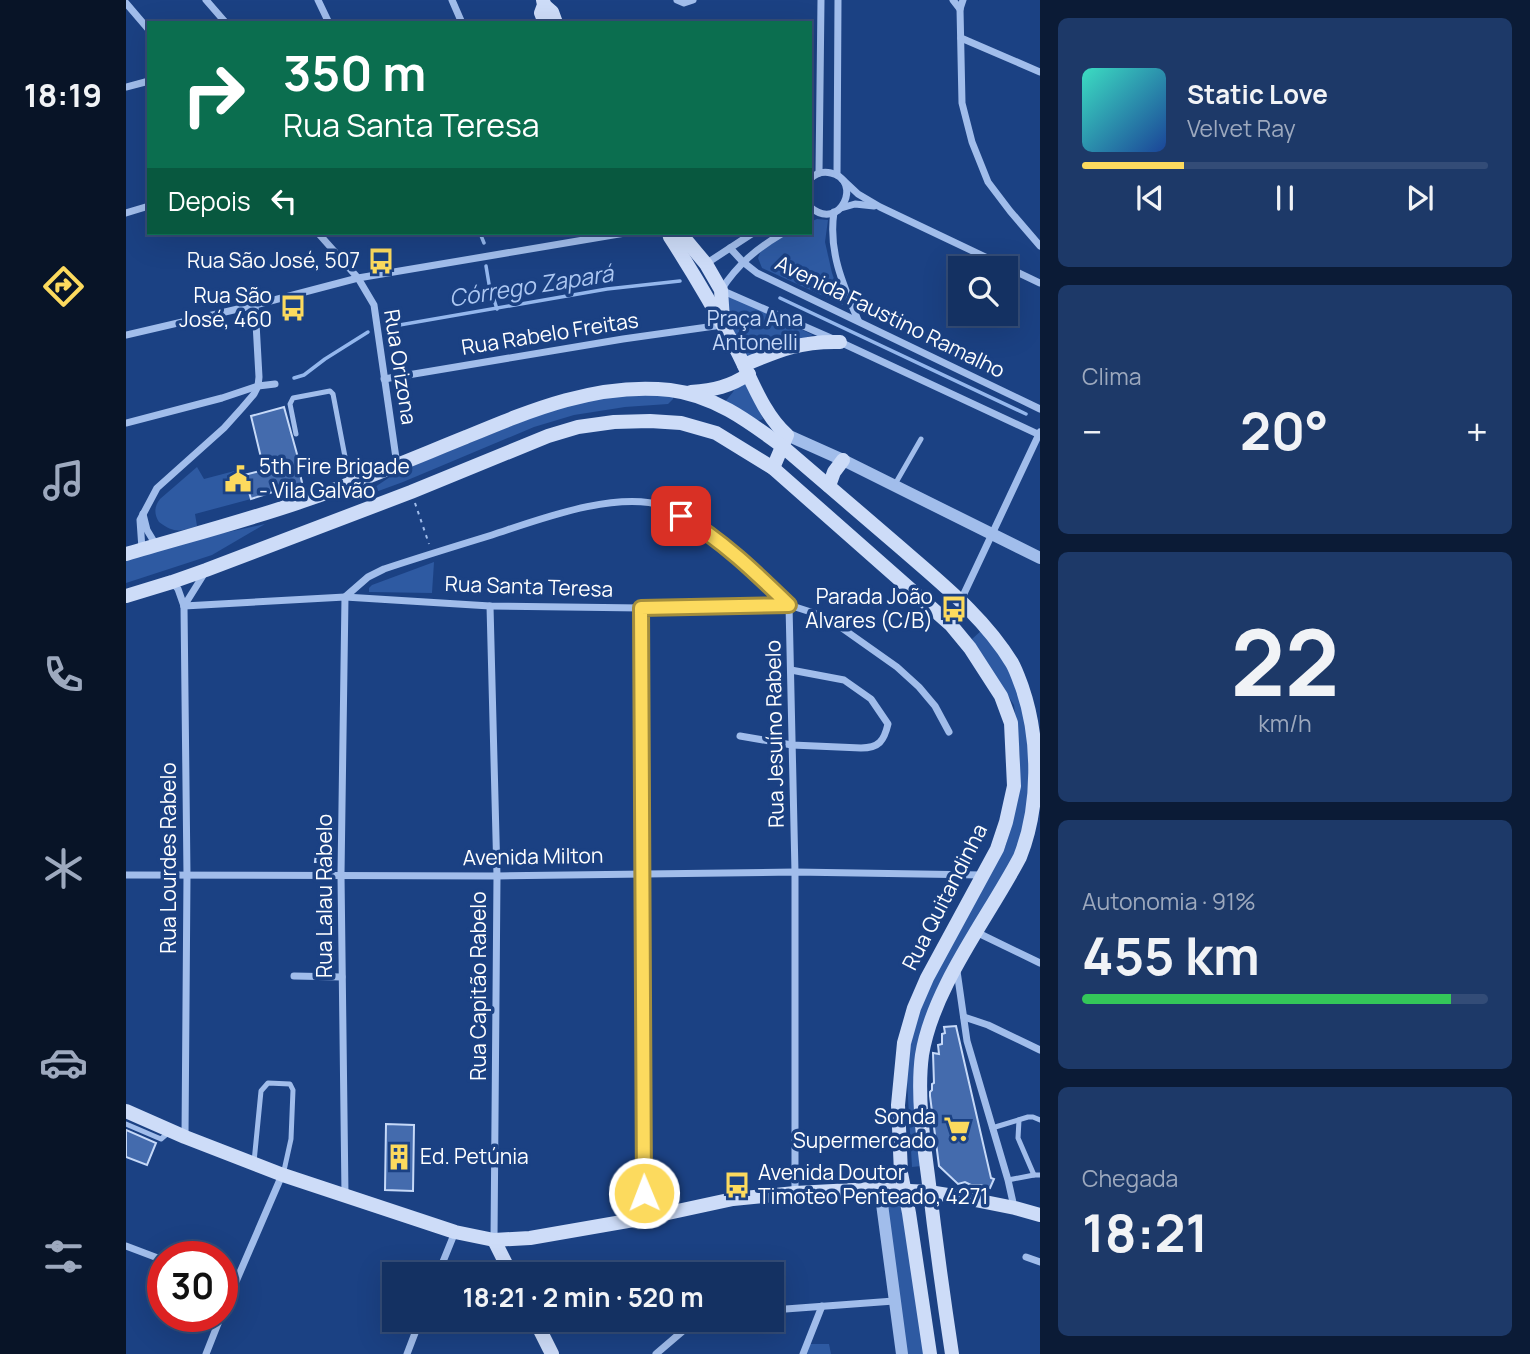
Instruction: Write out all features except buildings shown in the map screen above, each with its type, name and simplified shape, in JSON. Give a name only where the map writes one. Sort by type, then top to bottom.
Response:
[{"type":"main road","points":[[543,2],[541,13],[544,21]]},
{"type":"main road","points":[[543,2],[552,12],[555,21]]},
{"type":"main road","points":[[670,235],[723,325],[785,440],[774,468]]},
{"type":"main road","points":[[682,235],[706,264],[721,290],[723,325]]},
{"type":"main road","points":[[126,554],[309,499],[519,415],[569,398],[618,389],[707,391],[728,386],[747,370],[778,351],[796,345],[840,342]]},
{"type":"main road","points":[[683,392],[723,406],[785,440],[829,486],[961,600],[991,634],[1013,665],[1031,717],[1040,761],[1033,820],[1022,854],[956,967],[933,1015],[922,1055],[922,1132],[952,1354]]},
{"type":"main road","name":"Rua Quitandinha","points":[[126,596],[206,570],[411,492],[548,436],[578,427],[650,421],[681,423],[716,432],[774,468],[951,625],[970,648],[1001,696],[1011,723],[1014,786],[997,849],[927,978],[904,1042],[898,1105],[900,1161],[930,1354]]},
{"type":"main road","points":[[829,486],[834,472],[843,460]]},
{"type":"main road","points":[[126,1111],[283,1175],[455,1232],[494,1240],[530,1238],[733,1199],[880,1189],[929,1192],[1040,1215]]},
{"type":"main road","points":[[494,1240],[506,1262]]},
{"type":"main road","points":[[541,1332],[552,1354]]},
{"type":"street","points":[[206,0],[224,21]]},
{"type":"street","points":[[318,0],[328,21]]},
{"type":"street","points":[[452,0],[461,21]]},
{"type":"street","points":[[678,1],[692,0]]},
{"type":"street","points":[[821,0],[813,175],[828,172],[839,177],[858,194],[880,207],[1040,283]]},
{"type":"street","points":[[838,0],[839,177],[846,186],[847,194],[845,202],[837,210],[832,245],[840,278],[858,321]]},
{"type":"street","points":[[953,0],[960,9]]},
{"type":"street","points":[[963,0],[960,9],[962,103],[972,142],[988,181],[1040,246]]},
{"type":"street","points":[[126,2],[147,28]]},
{"type":"street","points":[[961,38],[1040,72]]},
{"type":"street","points":[[126,87],[147,82]]},
{"type":"street","points":[[814,215],[826,214],[855,204],[880,207]]},
{"type":"street","points":[[126,212],[147,207]]},
{"type":"street","name":"Rua Orizona","points":[[320,235],[358,278],[374,306],[397,465]]},
{"type":"street","points":[[126,335],[358,278],[613,235]]},
{"type":"street","points":[[697,281],[706,264],[750,235]]},
{"type":"street","points":[[721,290],[751,254],[780,235]]},
{"type":"street","name":"Avenida Faustino Ramalho","points":[[730,248],[757,273],[1040,409]]},
{"type":"street","name":"Avenida Faustino Ramalho","points":[[697,281],[840,342],[1040,434]]},
{"type":"street","points":[[149,547],[139,526],[142,514],[158,488],[224,428],[258,386],[255,305]]},
{"type":"street","name":"Rua Rabelo Freitas","points":[[384,379],[723,325]]},
{"type":"street","points":[[126,423],[258,386],[275,384]]},
{"type":"street","points":[[961,600],[1040,434]]},
{"type":"street","points":[[785,440],[843,460],[1040,558]]},
{"type":"street","points":[[345,597],[368,577],[384,569],[523,525],[598,504],[622,502],[664,506],[698,526],[742,559],[789,605]]},
{"type":"street","points":[[142,514],[149,547]]},
{"type":"street","points":[[184,606],[206,570]]},
{"type":"street","name":"Rua Lourdes Rabelo","points":[[172,582],[178,589],[184,606],[187,875],[185,1137]]},
{"type":"street","name":"Rua Santa Teresa","points":[[184,606],[345,597],[490,606],[641,608],[789,605],[814,613],[839,626],[897,667],[935,706],[949,732]]},
{"type":"street","name":"Rua Lalau Rabelo","points":[[345,597],[341,875],[345,1195]]},
{"type":"street","name":"Rua Jesuíno Rabelo","points":[[789,605],[795,872],[795,1193]]},
{"type":"street","name":"Rua Capitão Rabelo","points":[[490,606],[497,876],[494,1240]]},
{"type":"street","points":[[641,608],[645,1218]]},
{"type":"street","points":[[740,736],[792,744],[872,748],[884,738],[888,724],[871,699],[844,680],[791,670]]},
{"type":"street","name":"Avenida Milton","points":[[126,875],[497,876],[795,872],[982,875]]},
{"type":"street","points":[[976,932],[1040,963]]},
{"type":"street","points":[[956,967],[967,1041],[1015,1208]]},
{"type":"street","points":[[294,976],[342,977]]},
{"type":"street","points":[[964,1017],[988,1025],[1040,1050]]},
{"type":"street","points":[[238,1277],[283,1175]]},
{"type":"street","points":[[880,1189],[902,1354]]},
{"type":"street","points":[[443,1262],[455,1232]]},
{"type":"street","points":[[126,1245],[147,1254]]},
{"type":"street","points":[[1026,1257],[1040,1262]]},
{"type":"street","points":[[784,1309],[894,1301]]},
{"type":"street","points":[[803,1354],[822,1306]]},
{"type":"street","points":[[206,1354],[215,1332]]},
{"type":"street","points":[[407,1354],[415,1332]]},
{"type":"street","points":[[656,1354],[681,1332]]},
{"type":"lane","points":[[296,434],[290,404],[293,398],[330,391],[333,394],[350,483]]},
{"type":"lane","points":[[894,486],[921,439]]},
{"type":"lane","points":[[254,1163],[261,1091],[268,1083],[290,1084],[293,1090],[291,1139],[283,1175]]},
{"type":"lane","points":[[992,1128],[1033,1117],[1040,1120]]},
{"type":"lane","points":[[1008,1180],[1037,1175],[1018,1138],[1019,1120]]},
{"type":"lane","points":[[126,1124],[161,1139],[170,1131]]},
{"type":"path","points":[[411,492],[432,553]]},
{"type":"green space","name":"Praça Ana Antonelli","points":[[828,220],[825,242],[843,305],[762,268],[758,258],[761,250],[787,235],[812,235],[812,221]]},
{"type":"green space","name":"Praça Ana Antonelli","points":[[728,294],[813,335],[746,359],[724,323]]},
{"type":"green space","points":[[745,379],[763,419],[754,422],[724,403],[737,383]]},
{"type":"green space","points":[[615,392],[673,393],[673,399],[668,404],[574,415],[534,427],[373,493],[372,489],[396,473],[548,411]]},
{"type":"green space","points":[[197,467],[204,479],[242,469],[251,499],[195,514],[197,526],[182,530],[169,528],[157,519],[157,505],[160,499]]},
{"type":"green space","points":[[265,524],[212,555],[126,583],[126,559]]},
{"type":"green space","points":[[434,562],[432,593],[369,592],[372,585]]},
{"type":"green space","points":[[982,630],[1007,665],[1023,700],[1033,752],[1032,805],[1018,850],[928,1020],[922,1166],[912,1167],[906,1064],[917,1016],[939,966],[1006,845],[1016,804],[1020,756],[1014,705],[972,639]]},
{"type":"green space","points":[[905,1200],[928,1354],[904,1354],[883,1202]]},
{"type":"green space","points":[[810,1344],[829,1344],[831,1354],[806,1354]]},
{"type":"waterway","points":[[481,235],[484,243]]},
{"type":"waterway","points":[[486,266],[497,309]]},
{"type":"waterway","name":"Córrego Zapará","points":[[388,327],[607,289],[680,281]]},
{"type":"waterway","name":"Córrego Zapará","points":[[780,298],[1026,414]]},
{"type":"waterway","name":"Córrego Zapará","points":[[294,378],[304,375],[368,332]]},
{"type":"place","name":"Rua São José, 507","points":[[381,261]]},
{"type":"place","name":"Rua São José, 460","points":[[293,308]]},
{"type":"place","name":"5th Fire Brigade - Vila Galvão","points":[[238,479]]},
{"type":"place","name":"Parada João Alvares (C/B)","points":[[954,609]]},
{"type":"place","name":"Sonda Supermercado","points":[[957,1129]]},
{"type":"place","name":"Ed. Petúnia","points":[[399,1157]]},
{"type":"place","name":"Avenida Doutor Timoteo Penteado, 4271","points":[[737,1185]]},
{"type":"route","points":[[644,1193],[641,608],[789,605],[742,559],[681,516]]}]
